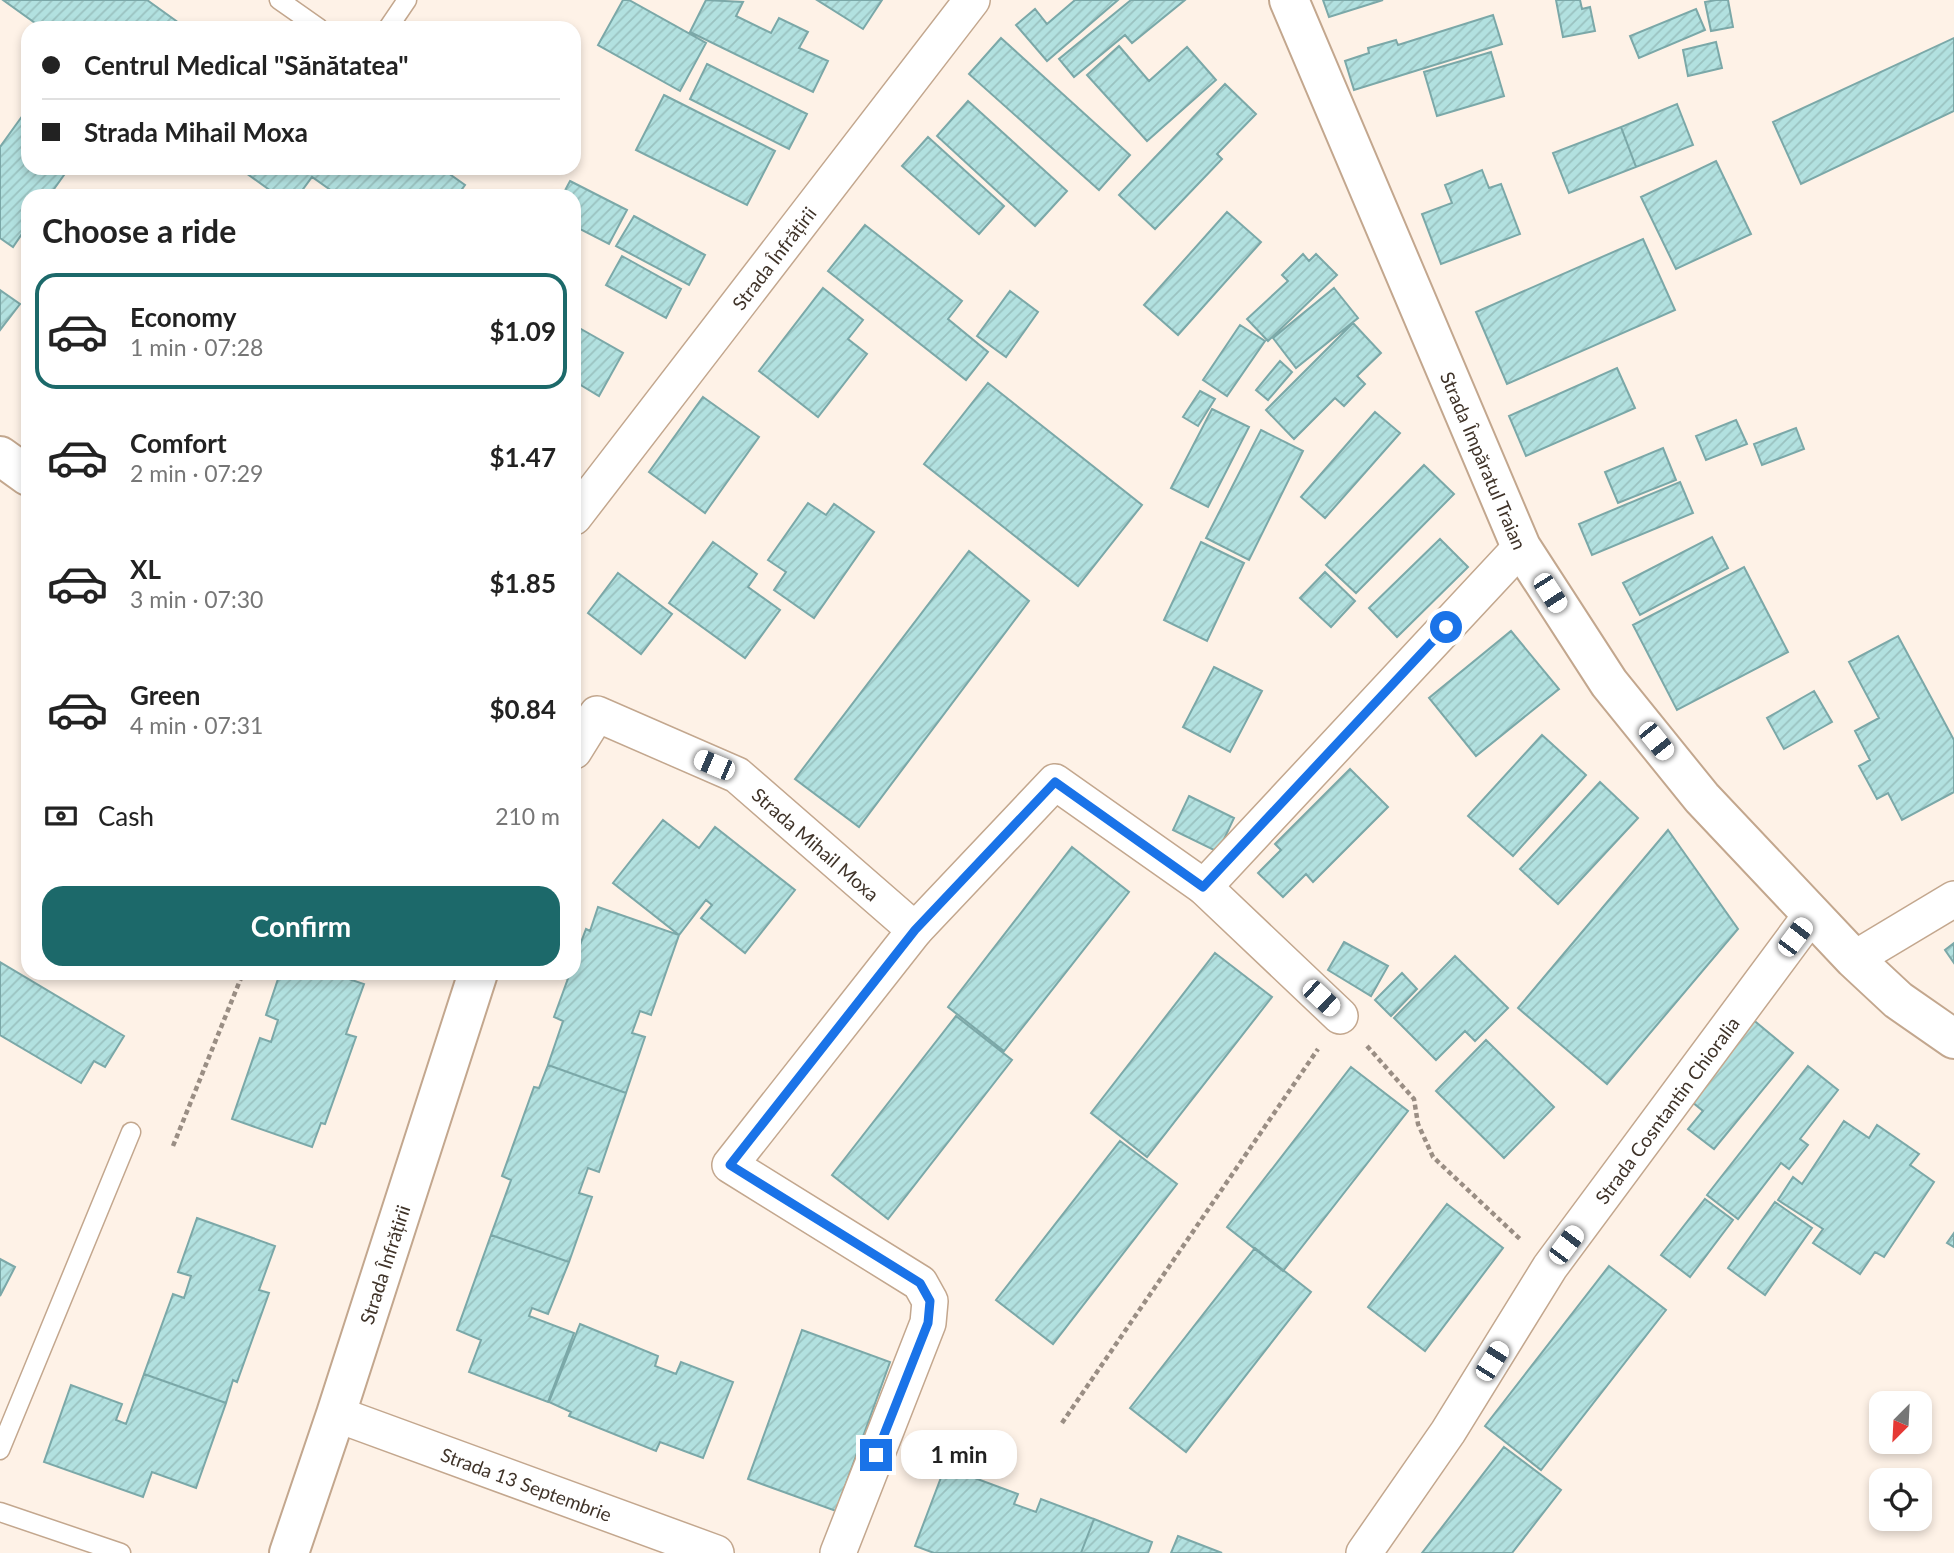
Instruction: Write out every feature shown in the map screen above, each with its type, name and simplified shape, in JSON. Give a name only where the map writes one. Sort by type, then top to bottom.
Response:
[{"type":"street","name":"Strada Înfrățirii","points":[[581,508],[972,0]]},
{"type":"street","name":"Strada Împăratul Traian","points":[[1289,0],[1521,547],[1609,683],[1702,798],[1854,959],[1898,1000],[1954,1039]]},
{"type":"street","points":[[0,456],[21,471]]},
{"type":"street","points":[[1203,887],[1521,547]]},
{"type":"street","name":"Strada Mihail Moxa","points":[[581,740],[597,715],[737,775],[915,930]]},
{"type":"street","points":[[838,1553],[928,1323],[930,1301],[920,1283],[730,1165],[915,930],[1055,782],[1203,887],[1340,1016]]},
{"type":"street","points":[[1854,959],[1954,900]]},
{"type":"street","name":"Strada Cosntantin Chioralia","points":[[1364,1553],[1448,1432],[1550,1266],[1811,915]]},
{"type":"street","name":"Strada Înfrățirii","points":[[289,1553],[476,980]]},
{"type":"street","name":"Strada 13 Septembrie","points":[[336,1414],[716,1553]]},
{"type":"lane","points":[[279,0],[309,21]]},
{"type":"lane","points":[[393,21],[407,0]]},
{"type":"lane","points":[[0,1450],[131,1132]]},
{"type":"lane","points":[[0,1512],[121,1553]]},
{"type":"path","points":[[173,1146],[240,980]]},
{"type":"path","points":[[1062,1423],[1340,1016],[1415,1099],[1418,1124],[1433,1157],[1550,1266]]},
{"type":"building","points":[[3,0],[147,0],[176,21],[32,21]]},
{"type":"building","points":[[623,0],[629,0],[706,43],[680,91],[598,45]]},
{"type":"building","points":[[706,0],[743,2],[736,16],[771,33],[779,18],[808,32],[799,48],[828,61],[813,92],[690,32]]},
{"type":"building","points":[[817,0],[882,0],[863,29]]},
{"type":"building","points":[[1075,0],[1118,0],[1047,61],[1016,25],[1035,9],[1047,24]]},
{"type":"building","points":[[1131,0],[1185,0],[1132,43],[1125,35],[1074,77],[1059,59]]},
{"type":"building","points":[[1323,0],[1383,0],[1329,17]]},
{"type":"building","points":[[1556,0],[1580,0],[1582,9],[1590,7],[1595,31],[1563,37]]},
{"type":"building","points":[[1728,0],[1733,27],[1711,31],[1705,2]]},
{"type":"building","points":[[1696,9],[1705,30],[1639,58],[1630,36]]},
{"type":"building","points":[[1493,15],[1502,44],[1354,90],[1345,61],[1369,53],[1368,48],[1396,40],[1398,45]]},
{"type":"building","points":[[1001,38],[1130,155],[1099,190],[969,74]]},
{"type":"building","points":[[1954,38],[1954,111],[1801,184],[1773,122]]},
{"type":"building","points":[[1716,42],[1722,68],[1688,76],[1683,50]]},
{"type":"building","points":[[1119,46],[1149,81],[1187,47],[1216,80],[1147,141],[1087,75]]},
{"type":"building","points":[[1491,52],[1504,96],[1437,116],[1424,72]]},
{"type":"building","points":[[707,64],[807,114],[789,149],[690,99]]},
{"type":"building","points":[[1225,84],[1256,114],[1217,154],[1222,159],[1155,229],[1119,195]]},
{"type":"building","points":[[664,95],[775,151],[747,205],[636,150]]},
{"type":"building","points":[[968,101],[1067,191],[1035,226],[937,136]]},
{"type":"building","points":[[1677,104],[1693,145],[1636,167],[1621,127]]},
{"type":"building","points":[[21,118],[21,175],[64,175],[54,189],[21,189],[21,235],[13,247],[0,238],[0,147]]},
{"type":"building","points":[[1621,127],[1636,167],[1569,193],[1553,153]]},
{"type":"building","points":[[928,137],[1004,206],[979,234],[902,166]]},
{"type":"building","points":[[1716,161],[1751,234],[1676,269],[1641,197]]},
{"type":"building","points":[[1482,170],[1489,188],[1501,184],[1520,234],[1441,264],[1422,214],[1452,203],[1445,185]]},
{"type":"building","points":[[249,175],[451,175],[465,185],[462,189],[329,189],[312,177],[303,189],[268,189]]},
{"type":"building","points":[[570,181],[627,210],[609,244],[581,230],[581,189],[566,189]]},
{"type":"building","points":[[1227,212],[1261,242],[1178,335],[1144,305]]},
{"type":"building","points":[[634,216],[705,255],[689,285],[616,246]]},
{"type":"building","points":[[865,225],[962,301],[948,319],[988,352],[966,380],[828,271]]},
{"type":"building","points":[[1643,239],[1675,310],[1507,384],[1476,312]]},
{"type":"building","points":[[1303,254],[1309,261],[1316,254],[1337,275],[1268,341],[1247,319],[1288,281],[1282,275]]},
{"type":"building","points":[[622,256],[681,289],[666,318],[606,285]]},
{"type":"building","points":[[823,288],[863,320],[848,339],[867,354],[818,417],[759,371]]},
{"type":"building","points":[[1334,288],[1358,318],[1296,368],[1273,338]]},
{"type":"building","points":[[0,290],[20,304],[0,330]]},
{"type":"building","points":[[1010,291],[1038,312],[1006,357],[977,336]]},
{"type":"building","points":[[1353,323],[1381,353],[1357,376],[1365,384],[1344,406],[1335,398],[1294,439],[1266,410]]},
{"type":"building","points":[[1240,325],[1265,341],[1227,396],[1203,380]]},
{"type":"building","points":[[581,329],[623,353],[599,396],[581,385]]},
{"type":"building","points":[[1280,361],[1292,372],[1268,400],[1256,390]]},
{"type":"building","points":[[1617,368],[1635,408],[1526,456],[1509,416]]},
{"type":"building","points":[[988,383],[1142,505],[1078,586],[924,464]]},
{"type":"building","points":[[1200,391],[1215,399],[1198,426],[1183,417]]},
{"type":"building","points":[[703,397],[759,437],[705,513],[649,472]]},
{"type":"building","points":[[1212,409],[1249,427],[1208,507],[1171,488]]},
{"type":"building","points":[[1375,412],[1400,433],[1325,518],[1301,497]]},
{"type":"building","points":[[1736,420],[1747,444],[1706,460],[1696,436]]},
{"type":"building","points":[[1796,428],[1804,449],[1762,465],[1754,444]]},
{"type":"building","points":[[1261,430],[1303,451],[1249,560],[1206,538]]},
{"type":"building","points":[[1663,448],[1676,480],[1618,503],[1605,472]]},
{"type":"building","points":[[1424,465],[1454,494],[1356,593],[1326,565]]},
{"type":"building","points":[[1680,482],[1693,513],[1592,555],[1579,524]]},
{"type":"building","points":[[808,503],[826,515],[834,504],[874,532],[814,618],[774,590],[786,572],[768,560]]},
{"type":"building","points":[[1712,537],[1728,568],[1640,615],[1623,583]]},
{"type":"building","points":[[1440,539],[1468,567],[1397,637],[1369,608]]},
{"type":"building","points":[[713,542],[757,574],[748,587],[780,610],[745,658],[669,603]]},
{"type":"building","points":[[1201,542],[1244,563],[1207,641],[1164,620]]},
{"type":"building","points":[[969,551],[1029,601],[859,827],[795,779]]},
{"type":"building","points":[[1744,567],[1788,652],[1677,710],[1633,625]]},
{"type":"building","points":[[1325,572],[1355,601],[1331,627],[1300,598]]},
{"type":"building","points":[[618,573],[672,614],[641,654],[588,613]]},
{"type":"building","points":[[1511,631],[1559,689],[1476,756],[1429,698]]},
{"type":"building","points":[[1898,636],[1954,740],[1954,792],[1902,820],[1888,793],[1877,799],[1859,766],[1870,760],[1855,731],[1879,718],[1849,662]]},
{"type":"building","points":[[1214,667],[1262,691],[1230,752],[1183,727]]},
{"type":"building","points":[[1814,691],[1832,722],[1784,749],[1767,718]]},
{"type":"building","points":[[1542,735],[1586,775],[1513,856],[1468,816]]},
{"type":"building","points":[[1350,769],[1388,807],[1313,882],[1306,874],[1283,897],[1258,873],[1281,850],[1275,844]]},
{"type":"building","points":[[1600,782],[1638,818],[1558,904],[1520,869]]},
{"type":"building","points":[[1189,796],[1234,818],[1218,852],[1173,830]]},
{"type":"building","points":[[663,820],[699,848],[715,827],[795,890],[745,953],[701,918],[712,905],[706,900],[679,935],[613,883]]},
{"type":"building","points":[[1668,830],[1738,929],[1607,1084],[1518,1008]]},
{"type":"building","points":[[1072,847],[1129,892],[1004,1051],[948,1007]]},
{"type":"building","points":[[598,907],[679,935],[651,1015],[640,1011],[632,1033],[645,1037],[626,1093],[548,1065],[563,1021],[554,1017],[567,980],[581,980],[581,942],[586,929],[590,931]]},
{"type":"building","points":[[1344,942],[1388,966],[1371,996],[1328,970]]},
{"type":"building","points":[[1954,943],[1954,963],[1945,950]]},
{"type":"building","points":[[1215,953],[1272,997],[1147,1157],[1091,1113]]},
{"type":"building","points":[[1455,956],[1508,1008],[1475,1041],[1465,1031],[1436,1060],[1394,1018]]},
{"type":"building","points":[[0,962],[21,975],[21,980],[30,980],[124,1036],[105,1067],[94,1061],[81,1083],[0,1035]]},
{"type":"building","points":[[1402,973],[1417,989],[1391,1016],[1375,1000]]},
{"type":"building","points":[[278,980],[352,980],[364,984],[346,1034],[356,1037],[325,1124],[321,1123],[312,1147],[232,1119],[260,1038],[271,1042],[278,1020],[266,1015]]},
{"type":"building","points":[[956,1016],[1012,1060],[888,1219],[832,1175]]},
{"type":"building","points":[[1751,1018],[1793,1053],[1714,1149],[1688,1129],[1703,1111],[1686,1097]]},
{"type":"building","points":[[1486,1040],[1554,1107],[1504,1158],[1436,1091]]},
{"type":"building","points":[[548,1065],[626,1093],[599,1172],[588,1168],[579,1193],[592,1197],[569,1262],[491,1235],[511,1180],[502,1176],[534,1087],[539,1088]]},
{"type":"building","points":[[1808,1066],[1838,1090],[1800,1139],[1808,1145],[1789,1169],[1781,1163],[1738,1219],[1707,1195]]},
{"type":"building","points":[[1351,1067],[1408,1111],[1283,1271],[1227,1227]]},
{"type":"building","points":[[1844,1121],[1869,1138],[1877,1125],[1919,1154],[1910,1165],[1934,1182],[1884,1257],[1875,1252],[1860,1274],[1813,1243],[1823,1229],[1778,1200],[1793,1177],[1802,1184]]},
{"type":"building","points":[[1120,1141],[1177,1184],[1053,1344],[996,1300]]},
{"type":"building","points":[[1705,1199],[1733,1220],[1690,1277],[1661,1255]]},
{"type":"building","points":[[1775,1202],[1812,1228],[1765,1295],[1728,1268]]},
{"type":"building","points":[[1447,1204],[1503,1248],[1425,1351],[1368,1307]]},
{"type":"building","points":[[197,1218],[275,1246],[259,1290],[269,1293],[237,1382],[233,1380],[226,1403],[144,1374],[173,1294],[184,1298],[191,1276],[178,1272]]},
{"type":"building","points":[[1954,1233],[1954,1247],[1947,1243]]},
{"type":"building","points":[[491,1235],[569,1262],[548,1314],[532,1308],[529,1316],[574,1333],[548,1402],[469,1372],[481,1340],[457,1330]]},
{"type":"building","points":[[1255,1248],[1311,1292],[1186,1452],[1130,1408]]},
{"type":"building","points":[[0,1259],[15,1267],[0,1296]]},
{"type":"building","points":[[1609,1266],[1666,1310],[1541,1470],[1485,1426]]},
{"type":"building","points":[[580,1324],[658,1356],[655,1366],[676,1374],[681,1362],[733,1382],[703,1458],[660,1442],[656,1451],[569,1416],[571,1412],[549,1402]]},
{"type":"building","points":[[802,1330],[890,1362],[836,1511],[748,1479]]},
{"type":"building","points":[[144,1374],[226,1403],[196,1488],[152,1472],[143,1497],[44,1462],[71,1385],[122,1404],[116,1420],[126,1424]]},
{"type":"building","points":[[1504,1447],[1561,1490],[1512,1553],[1422,1553]]},
{"type":"building","points":[[945,1467],[1018,1494],[1014,1504],[1036,1512],[1041,1499],[1094,1519],[1081,1553],[934,1553],[915,1546]]},
{"type":"building","points":[[1094,1519],[1152,1542],[1148,1553],[1081,1553]]},
{"type":"building","points":[[1178,1536],[1222,1553],[1171,1553]]},
{"type":"route","points":[[876,1455],[928,1323],[930,1301],[920,1283],[730,1165],[915,930],[1055,782],[1203,887],[1446,627]]}]
